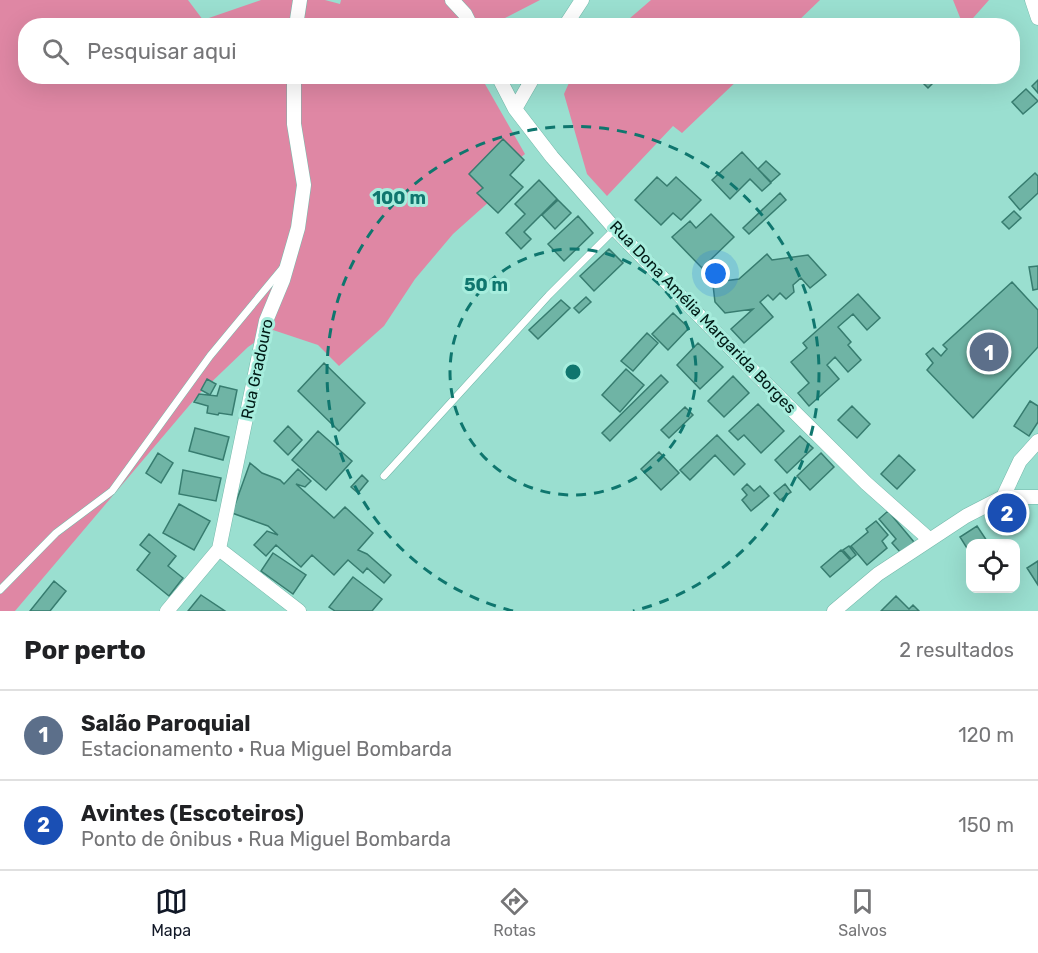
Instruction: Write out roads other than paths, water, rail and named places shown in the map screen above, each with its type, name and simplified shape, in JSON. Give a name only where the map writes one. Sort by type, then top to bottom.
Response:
[{"type":"street","points":[[297,18],[300,0]]},
{"type":"street","points":[[452,0],[467,18]]},
{"type":"street","points":[[570,18],[582,0]]},
{"type":"street","points":[[1032,0],[1038,18]]},
{"type":"street","name":"Rua Gradouro","points":[[167,611],[219,549],[266,321],[284,280],[298,228],[304,185],[294,124],[294,84]]},
{"type":"street","name":"Rua Dona Amélia Margarida Borges","points":[[502,84],[515,109],[552,157],[615,229],[754,372],[850,467],[929,540]]},
{"type":"street","points":[[515,109],[529,84]]},
{"type":"street","points":[[1003,497],[1020,461],[1038,441]]},
{"type":"street","points":[[834,611],[878,574],[966,516],[1003,497],[1038,496]]},
{"type":"street","points":[[219,549],[299,611]]},
{"type":"lane","points":[[384,476],[549,295],[615,229]]},
{"type":"lane","points":[[0,590],[56,533],[112,491],[210,356],[289,261]]},
{"type":"place","name":"Salão Paroquial","points":[[989,352]]},
{"type":"place","name":"Avintes (Escoteiros)","points":[[1007,513]]}]
